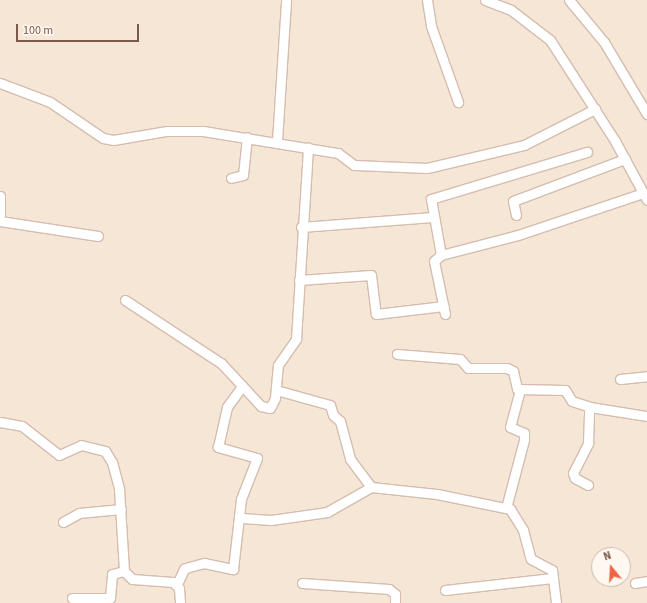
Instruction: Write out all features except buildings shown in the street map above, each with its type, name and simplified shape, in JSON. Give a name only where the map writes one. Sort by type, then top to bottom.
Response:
[{"type":"street","points":[[277,142],[286,0]]},
{"type":"street","points":[[427,0],[431,26],[458,102]]},
{"type":"street","points":[[299,280],[371,275],[376,314],[444,310],[434,261],[441,255],[518,235],[645,197],[625,159],[595,109],[546,35],[511,10],[485,0]]},
{"type":"street","points":[[569,0],[604,42],[647,114]]},
{"type":"street","points":[[0,83],[50,102],[103,138],[113,140],[185,130],[247,137],[308,147],[342,154],[354,164],[427,168],[524,145],[595,109]]},
{"type":"street","points":[[230,178],[244,175],[247,137]]},
{"type":"street","points":[[125,300],[221,363],[265,408],[273,404],[278,365],[296,339],[301,227],[308,147]]},
{"type":"street","points":[[441,255],[431,199],[587,152]]},
{"type":"street","points":[[516,215],[513,201],[625,159]]},
{"type":"street","points":[[0,196],[0,215]]},
{"type":"street","points":[[301,227],[433,217]]},
{"type":"street","points":[[0,220],[98,236]]},
{"type":"street","points":[[397,354],[460,359],[468,368],[511,369],[520,390],[510,427],[524,433],[524,440],[506,508]]},
{"type":"street","points":[[620,379],[647,376]]},
{"type":"street","points":[[180,603],[177,584],[184,569],[204,563],[233,569],[241,518],[241,499],[257,458],[218,447],[227,407],[242,386]]},
{"type":"street","points":[[276,390],[330,406],[333,415],[340,421],[350,459],[371,487]]},
{"type":"street","points":[[520,390],[565,390],[572,401],[589,407],[647,416]]},
{"type":"street","points":[[588,485],[575,478],[573,473],[588,444],[589,407]]},
{"type":"street","points":[[0,422],[22,426],[59,455],[81,445],[105,451],[112,462],[121,509],[124,571],[132,579],[177,584]]},
{"type":"street","points":[[241,518],[271,520],[327,512],[371,487],[437,494],[506,508],[521,525],[531,559],[550,566],[556,603]]},
{"type":"street","points":[[63,522],[79,513],[121,509]]},
{"type":"street","points":[[72,598],[110,598],[112,574],[124,571]]},
{"type":"street","points":[[445,590],[552,578]]},
{"type":"street","points":[[635,583],[647,581]]},
{"type":"street","points":[[302,583],[389,589],[394,594],[395,603]]},
{"type":"shaded area","points":[[0,0],[647,0],[647,603],[0,603]]}]
